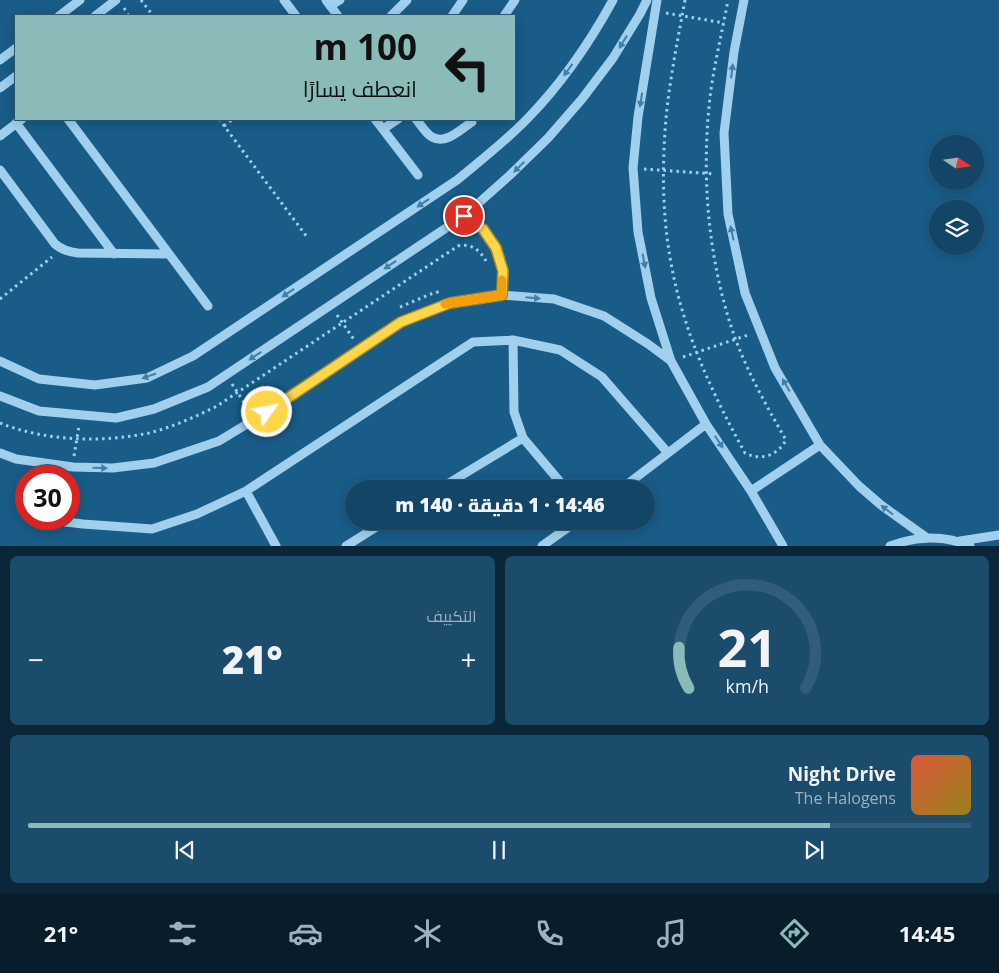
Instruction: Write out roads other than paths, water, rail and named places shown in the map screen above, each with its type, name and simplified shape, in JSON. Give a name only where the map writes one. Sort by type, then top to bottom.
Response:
[{"type":"street","points":[[60,15],[80,0]]},
{"type":"street","points":[[96,15],[116,0]]},
{"type":"street","points":[[284,0],[295,15]]},
{"type":"street","points":[[337,15],[328,3],[340,0]]},
{"type":"street","points":[[392,15],[407,0]]},
{"type":"street","points":[[453,15],[464,0]]},
{"type":"street","points":[[505,15],[515,0]]},
{"type":"street","points":[[0,361],[39,379],[95,385],[147,378],[194,356],[456,180],[494,151],[528,118],[560,82],[588,43],[613,0]]},
{"type":"street","points":[[0,396],[39,411],[116,418],[154,409],[208,387],[464,216],[548,138],[582,100],[613,58],[647,0]]},
{"type":"street","points":[[657,0],[638,117],[633,168],[638,232],[651,298],[671,361],[706,424],[752,491],[783,546]]},
{"type":"street","points":[[744,0],[734,52],[724,133],[728,214],[745,293],[776,368],[820,445],[859,486],[881,505],[927,538]]},
{"type":"street","points":[[0,60],[8,52]]},
{"type":"street","points":[[0,88],[15,77]]},
{"type":"street","points":[[69,120],[208,306]]},
{"type":"street","points":[[376,120],[418,175]]},
{"type":"street","points":[[382,129],[396,120]]},
{"type":"street","points":[[417,120],[433,138],[441,140],[449,138],[472,122]]},
{"type":"street","points":[[0,136],[19,121],[114,254]]},
{"type":"street","points":[[0,170],[61,250],[78,253],[169,254]]},
{"type":"street","points":[[464,216],[483,229],[496,248],[503,271],[502,295]]},
{"type":"street","points":[[0,453],[16,459],[73,467],[113,468],[154,463],[219,441],[278,405],[401,322],[450,303],[502,295],[554,299],[604,316],[671,361]]},
{"type":"street","points":[[513,340],[514,412],[523,438],[558,480]]},
{"type":"street","points":[[80,524],[152,529],[197,514],[246,491],[473,342],[513,340],[560,350],[602,377],[668,453]]},
{"type":"street","points":[[633,480],[706,424]]},
{"type":"street","points":[[455,480],[523,438]]},
{"type":"street","points":[[752,491],[820,445]]},
{"type":"street","points":[[246,491],[276,546]]},
{"type":"street","points":[[346,546],[372,530]]},
{"type":"street","points":[[542,546],[564,530]]},
{"type":"street","points":[[959,541],[999,535]]},
{"type":"street","points":[[890,546],[900,542],[927,538],[944,538],[959,541],[970,546]]}]
